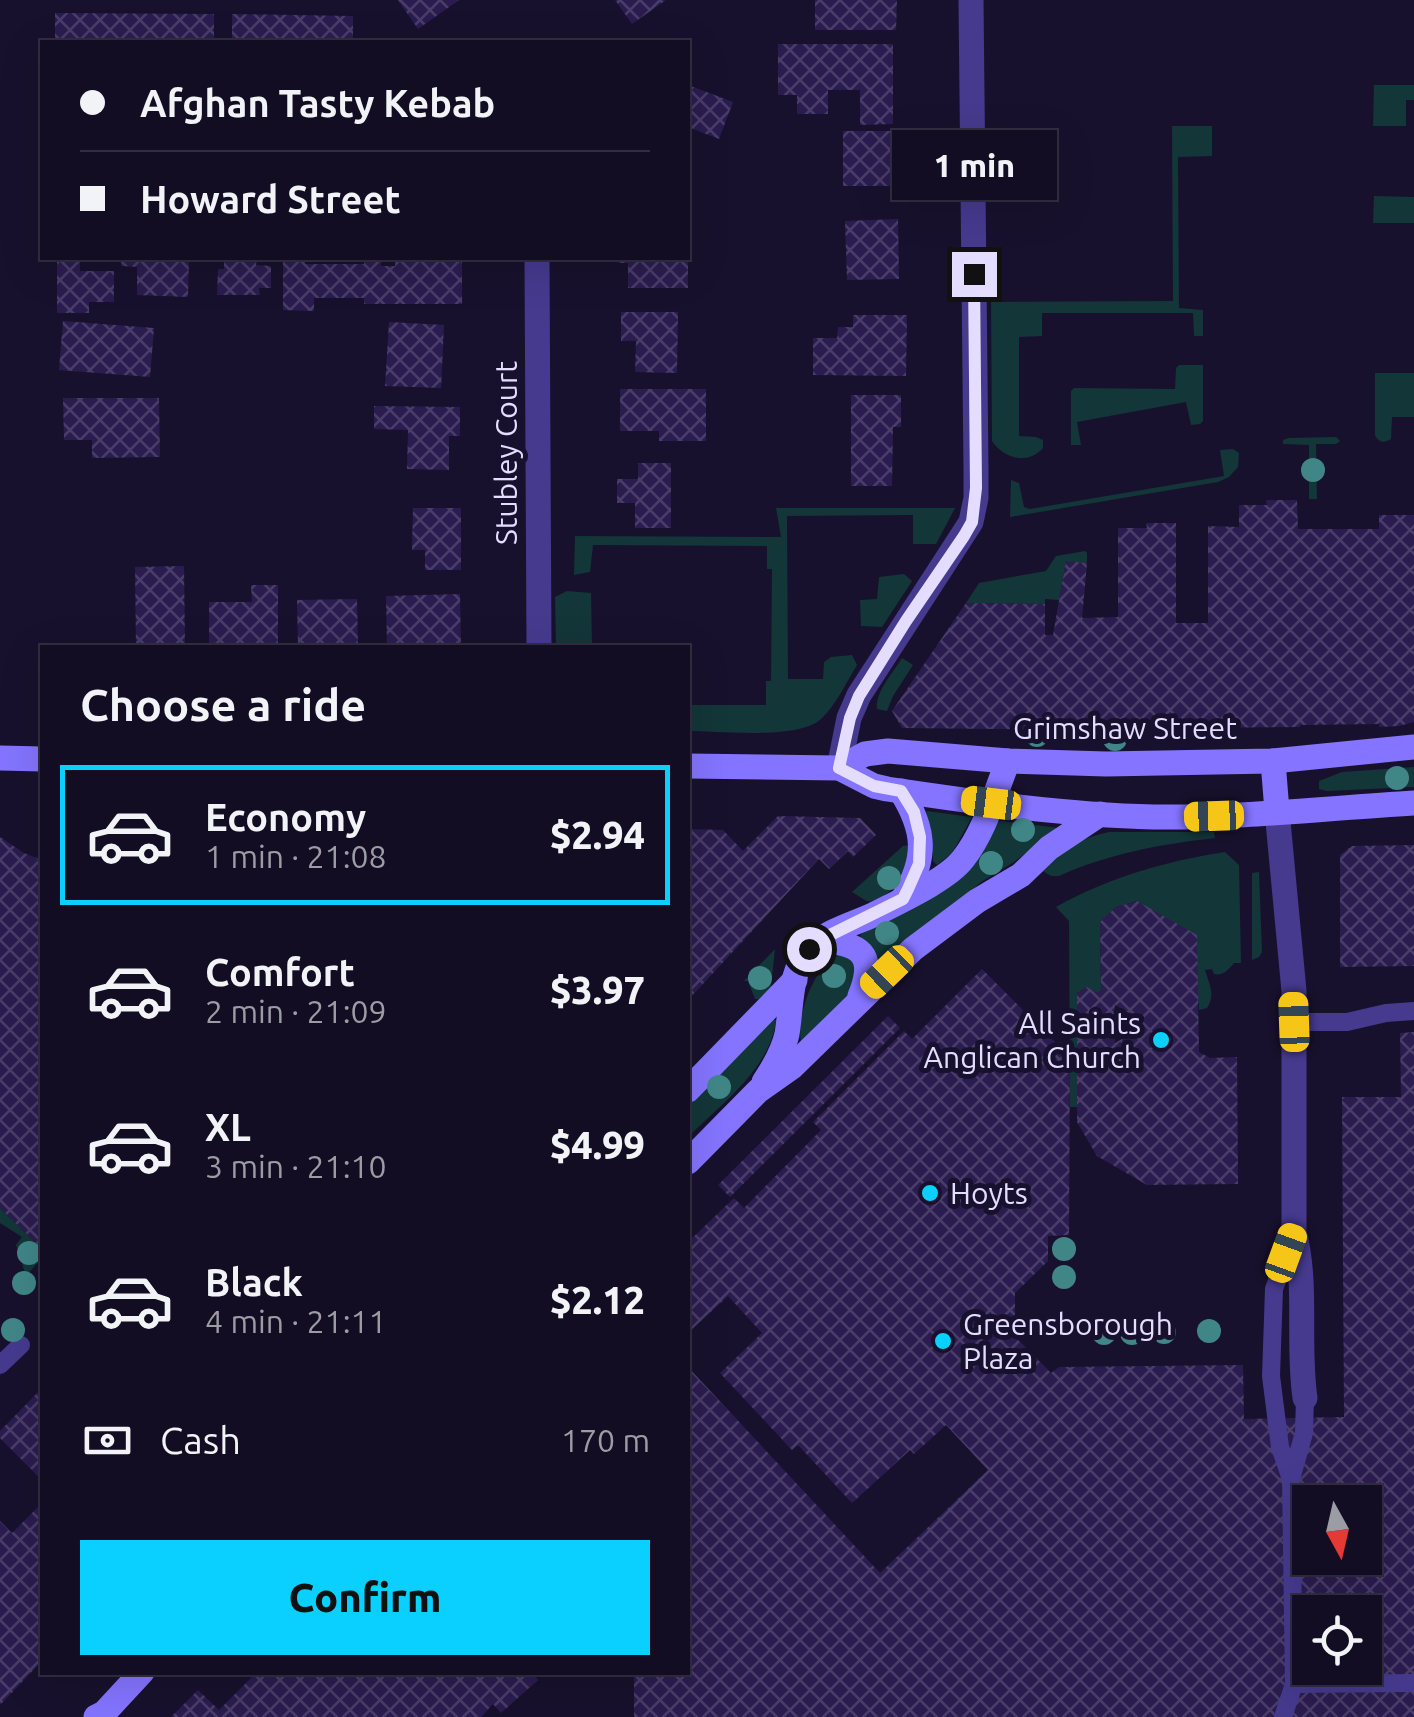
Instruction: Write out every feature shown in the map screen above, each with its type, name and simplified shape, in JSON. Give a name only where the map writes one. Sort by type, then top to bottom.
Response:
[{"type":"main road","name":"Grimshaw Street","points":[[839,768],[865,754],[888,751],[1106,764],[1273,761],[1414,748]]},
{"type":"main road","points":[[0,758],[40,758]]},
{"type":"main road","points":[[758,1091],[784,1041],[795,980],[805,955],[818,941],[903,899],[962,861],[1008,761]]},
{"type":"main road","points":[[1273,761],[1277,811]]},
{"type":"main road","name":"Grimshaw Street","points":[[690,766],[839,768],[874,786],[901,791],[1100,814],[1192,816],[1414,803]]},
{"type":"main road","points":[[901,791],[917,822],[921,846],[916,872],[903,899]]},
{"type":"main road","points":[[690,1160],[758,1091],[792,1066],[914,949],[1100,814]]},
{"type":"main road","points":[[818,941],[841,942],[865,957],[867,978],[858,1001]]},
{"type":"main road","points":[[690,1088],[795,980]]},
{"type":"main road","points":[[100,1715],[139,1675]]},
{"type":"street","points":[[839,768],[859,696],[972,522],[976,469],[971,0]]},
{"type":"street","name":"Stubley Court","points":[[537,260],[538,645]]},
{"type":"street","points":[[1277,811],[1294,1022],[1294,1232],[1300,1263],[1305,1398]]},
{"type":"lane","points":[[1294,1022],[1347,1022],[1414,1011]]},
{"type":"lane","points":[[1292,1479],[1280,1446],[1271,1376],[1274,1289],[1294,1232]]},
{"type":"lane","points":[[0,1365],[22,1345]]},
{"type":"lane","points":[[1292,1595],[1292,1479],[1304,1433],[1305,1398]]},
{"type":"lane","points":[[1382,1683],[1414,1683]]},
{"type":"lane","points":[[1283,1717],[1294,1685]]},
{"type":"green space","points":[[1374,85],[1414,85],[1414,100],[1406,100],[1406,126],[1373,126]]},
{"type":"green space","points":[[1172,126],[1212,126],[1212,156],[1178,157],[1179,308],[1203,310],[1203,336],[1194,336],[1193,313],[1042,313],[1042,336],[1019,337],[1019,436],[1043,440],[1043,448],[1030,457],[1009,456],[992,441],[991,302],[1173,301]]},
{"type":"green space","points":[[1374,196],[1414,197],[1414,223],[1373,223]]},
{"type":"green space","points":[[1179,365],[1203,365],[1200,424],[1191,425],[1186,402],[1077,422],[1081,445],[1071,445],[1074,388],[1175,389]]},
{"type":"green space","points":[[1375,373],[1414,373],[1414,417],[1392,417],[1391,439],[1384,442],[1375,435]]},
{"type":"green space","points":[[1336,437],[1340,441],[1336,444],[1316,444],[1317,499],[1309,499],[1309,445],[1283,444],[1283,440]]},
{"type":"green space","points":[[1233,449],[1239,453],[1238,467],[1218,482],[1010,517],[1011,480],[1019,483],[1024,507],[1030,509],[1224,476],[1220,450]]},
{"type":"green space","points":[[776,508],[955,508],[936,544],[913,544],[913,515],[787,516],[788,679],[823,679],[824,662],[831,657],[852,655],[857,665],[831,707],[810,726],[777,732],[690,731],[690,705],[766,705],[766,681],[771,681],[772,569],[767,569],[767,546],[593,545],[590,572],[574,575],[575,536],[781,537]]},
{"type":"green space","points":[[1085,551],[1087,563],[1066,562],[1059,600],[1045,599],[1045,604],[966,603],[979,583],[1046,571],[1056,556]]},
{"type":"green space","points":[[904,574],[912,581],[882,627],[861,626],[860,600],[877,599],[879,577]]},
{"type":"green space","points":[[567,591],[591,593],[592,645],[556,645],[555,597]]},
{"type":"green space","points":[[902,658],[913,665],[887,711],[877,709],[882,689]]},
{"type":"green space","points":[[1414,767],[1414,787],[1319,789],[1319,781],[1342,772]]},
{"type":"green space","points":[[926,811],[972,817],[952,853],[937,865],[933,861],[933,838]]},
{"type":"green space","points":[[1001,821],[1059,828],[981,882],[880,967],[861,934]]},
{"type":"green space","points":[[1109,832],[1214,832],[1215,838],[1135,851],[1059,876],[1043,871],[1073,846]]},
{"type":"green space","points":[[909,845],[903,874],[890,891],[869,901],[852,892],[903,846]]},
{"type":"green space","points":[[1225,852],[1239,865],[1241,963],[1234,963],[1220,974],[1205,970],[1211,998],[1207,1008],[1199,1010],[1137,901],[1116,907],[1100,922],[1101,991],[1097,993],[1087,987],[1077,993],[1077,1107],[1070,1107],[1069,921],[1056,907],[1138,872]]},
{"type":"green space","points":[[1259,872],[1262,952],[1252,960],[1252,873]]},
{"type":"green space","points":[[775,949],[771,987],[755,999],[748,981],[744,981]]},
{"type":"green space","points":[[839,955],[854,959],[855,977],[846,1000],[801,1042],[801,1019],[809,992],[822,969]]},
{"type":"green space","points":[[771,1019],[776,1020],[765,1054],[754,1070],[690,1135],[690,1102]]},
{"type":"green space","points":[[0,1208],[40,1247],[40,1260],[26,1276],[16,1245],[22,1237],[0,1223]]},
{"type":"building","points":[[398,0],[459,0],[418,29]]},
{"type":"building","points":[[615,0],[666,0],[632,24]]},
{"type":"building","points":[[815,0],[897,0],[896,30],[815,30]]},
{"type":"building","points":[[55,13],[214,14],[214,40],[55,40]]},
{"type":"building","points":[[232,14],[353,16],[353,40],[232,40]]},
{"type":"building","points":[[778,44],[893,44],[893,124],[860,125],[860,90],[828,90],[828,114],[797,114],[797,95],[778,95]]},
{"type":"building","points":[[690,86],[733,102],[719,139],[690,128]]},
{"type":"building","points":[[843,131],[900,131],[900,186],[843,186]]},
{"type":"building","points":[[898,219],[899,279],[847,280],[845,221]]},
{"type":"building","points":[[121,260],[189,260],[188,297],[137,295],[137,267],[121,266]]},
{"type":"building","points":[[224,260],[257,260],[256,265],[271,266],[271,288],[259,288],[260,295],[217,295],[218,269],[224,269]]},
{"type":"building","points":[[283,260],[364,264],[364,260],[381,260],[381,266],[395,266],[395,262],[462,262],[462,304],[364,304],[364,298],[314,298],[314,311],[283,310]]},
{"type":"building","points":[[688,260],[688,288],[628,288],[628,263],[619,263]]},
{"type":"building","points":[[57,261],[80,261],[80,271],[114,271],[114,302],[89,302],[89,313],[57,313]]},
{"type":"building","points":[[621,312],[678,312],[677,373],[635,372],[636,341],[621,341]]},
{"type":"building","points":[[853,315],[907,315],[906,376],[813,375],[813,338],[837,338],[838,327],[853,327]]},
{"type":"building","points":[[63,321],[154,328],[150,377],[59,370]]},
{"type":"building","points":[[389,322],[444,325],[441,388],[385,386]]},
{"type":"building","points":[[620,389],[706,389],[706,441],[659,441],[659,431],[620,431]]},
{"type":"building","points":[[851,395],[901,395],[901,427],[893,427],[892,486],[851,486]]},
{"type":"building","points":[[63,398],[159,398],[160,457],[92,458],[92,440],[64,440]]},
{"type":"building","points":[[374,406],[460,407],[460,436],[449,436],[449,470],[407,469],[408,430],[374,429]]},
{"type":"building","points":[[638,463],[671,463],[671,528],[635,528],[635,503],[617,503],[617,479],[638,479]]},
{"type":"building","points":[[1266,500],[1297,500],[1298,529],[1379,529],[1379,515],[1414,515],[1414,722],[1379,727],[1178,728],[1178,724],[1071,730],[902,728],[892,711],[966,603],[1045,604],[1045,635],[1053,635],[1066,561],[1087,563],[1082,618],[1118,617],[1118,528],[1176,523],[1176,623],[1208,623],[1208,526],[1239,527],[1239,505],[1267,505]]},
{"type":"building","points":[[413,508],[461,508],[461,570],[425,570],[425,550],[412,550]]},
{"type":"building","points":[[184,566],[185,645],[136,645],[135,567]]},
{"type":"building","points":[[251,585],[278,585],[278,645],[209,645],[209,602],[252,602]]},
{"type":"building","points":[[460,594],[461,645],[387,645],[386,596]]},
{"type":"building","points":[[357,599],[358,645],[298,645],[297,600]]},
{"type":"building","points":[[778,816],[860,818],[876,835],[853,857],[848,851],[829,869],[819,859],[690,998],[690,829],[723,830],[743,851]]},
{"type":"building","points":[[0,837],[40,859],[40,1247],[0,1208]]},
{"type":"building","points":[[1414,845],[1414,966],[1340,967],[1340,855],[1352,846]]},
{"type":"building","name":"All Saints Anglican Church","points":[[1137,901],[1197,935],[1199,1052],[1210,1058],[1237,1057],[1238,1184],[1147,1185],[1097,1156],[1077,1122],[1077,993],[1087,987],[1097,993],[1101,991],[1100,922],[1116,907]],"holes":[[[1115,1005],[1143,1021],[1139,1029],[1115,1043]]]},
{"type":"building","name":"Greensborough Plaza","points":[[982,969],[1055,1042],[1070,1043],[1069,1235],[1048,1236],[1048,1261],[1015,1293],[1015,1324],[1008,1330],[1051,1373],[1059,1367],[1243,1365],[1244,1419],[1344,1417],[1342,1097],[1401,1097],[1400,1033],[1414,1032],[1414,1717],[634,1717],[634,1675],[690,1675],[690,1369],[880,1573],[988,1470],[946,1425],[914,1454],[910,1450],[852,1503],[798,1445],[792,1450],[720,1373],[762,1333],[728,1296],[690,1331],[690,1240],[734,1198],[744,1208],[821,1130],[813,1122],[904,1031],[912,1039]]},
{"type":"building","points":[[888,1016],[900,1028],[730,1197],[718,1185]]},
{"type":"building","points":[[40,1390],[40,1478],[0,1438],[0,1431]]},
{"type":"building","points":[[40,1505],[40,1663],[0,1705],[0,1521],[12,1533]]},
{"type":"building","points":[[254,1675],[534,1675],[538,1680],[501,1713],[493,1704],[481,1717],[171,1717],[198,1690],[219,1710]]},
{"type":"place","name":"All Saints Anglican Church","points":[[1161,1040]]},
{"type":"place","name":"Hoyts","points":[[930,1193]]},
{"type":"place","name":"Greensborough Plaza","points":[[943,1341]]},
{"type":"route","points":[[809,949],[903,899],[919,864],[919,828],[901,791],[874,786],[839,768],[859,696],[972,522],[976,488],[974,274]]}]
